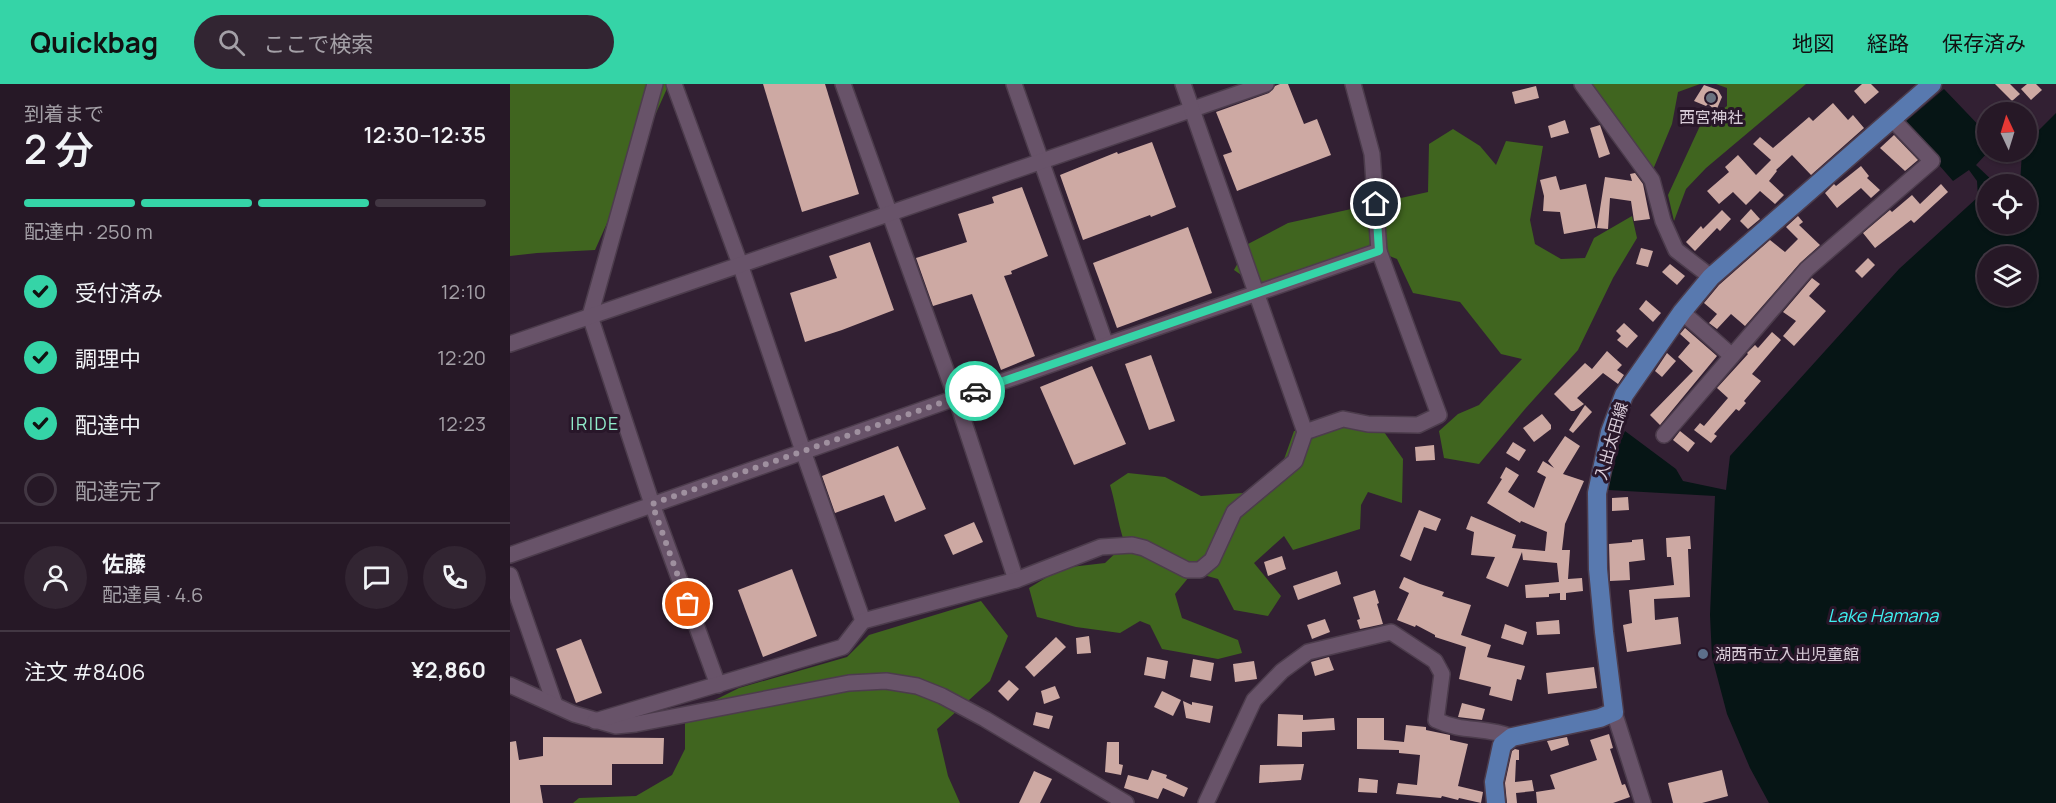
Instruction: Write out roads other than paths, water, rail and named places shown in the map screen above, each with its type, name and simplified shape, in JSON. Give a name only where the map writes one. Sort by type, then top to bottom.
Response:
[{"type":"main road","name":"入出太田線","points":[[1614,712],[1598,568],[1597,493],[1610,432],[1624,395],[1682,312],[1711,277],[1932,84]]},
{"type":"main road","points":[[1496,803],[1494,783],[1502,745],[1512,737],[1600,718],[1614,712]]},
{"type":"street","points":[[655,84],[590,316],[652,504],[718,685]]},
{"type":"street","points":[[674,84],[740,264],[863,621]]},
{"type":"street","points":[[843,84],[956,398],[1016,580]]},
{"type":"street","points":[[1014,84],[1106,345]]},
{"type":"street","points":[[595,721],[843,647],[863,621],[1016,580],[1101,547],[1125,544],[1144,548],[1187,570],[1200,570],[1212,560],[1234,512],[1295,461],[1305,432],[1183,84]]},
{"type":"street","points":[[510,344],[1266,84]]},
{"type":"street","points":[[1305,432],[1343,419],[1368,424],[1418,425],[1439,415],[1379,251],[1372,154],[1353,84]]},
{"type":"street","points":[[1582,84],[1652,180],[1676,250],[1711,277]]},
{"type":"street","points":[[1664,435],[1807,269],[1932,161],[1892,119]]},
{"type":"street","points":[[510,555],[1379,251]]},
{"type":"street","points":[[1682,312],[1732,356]]},
{"type":"street","points":[[510,575],[555,705]]},
{"type":"street","points":[[1206,803],[1254,700],[1275,678],[1308,652],[1370,636],[1391,632],[1439,666],[1442,674],[1436,720],[1458,729],[1495,731],[1512,737]]},
{"type":"street","points":[[510,685],[574,714],[616,726],[849,683],[886,681],[917,686],[942,696],[1126,803]]},
{"type":"street","points":[[1614,712],[1643,803]]},
{"type":"water","name":"Lake Hamana","points":[[1944,89],[1977,124],[1979,162],[1976,165],[1985,174],[1977,174],[1977,181],[1969,170],[1953,181],[1903,124]]},
{"type":"water","name":"Lake Hamana","points":[[2056,113],[2056,803],[1769,803],[1750,768],[1727,714],[1712,657],[1710,615],[1715,496],[1608,490],[1609,468],[1625,431],[1676,469],[1683,481],[1726,490],[1730,456],[1899,269],[1977,198],[1977,234],[2037,234],[2037,174],[2021,174],[2021,162],[2037,162],[2037,132]]},
{"type":"place","name":"西宮神社","points":[[1711,98]]},
{"type":"place","name":"湖西市立入出児童館","points":[[1703,654]]},
{"type":"district","name":"IRIDE","points":[[595,423]]}]
